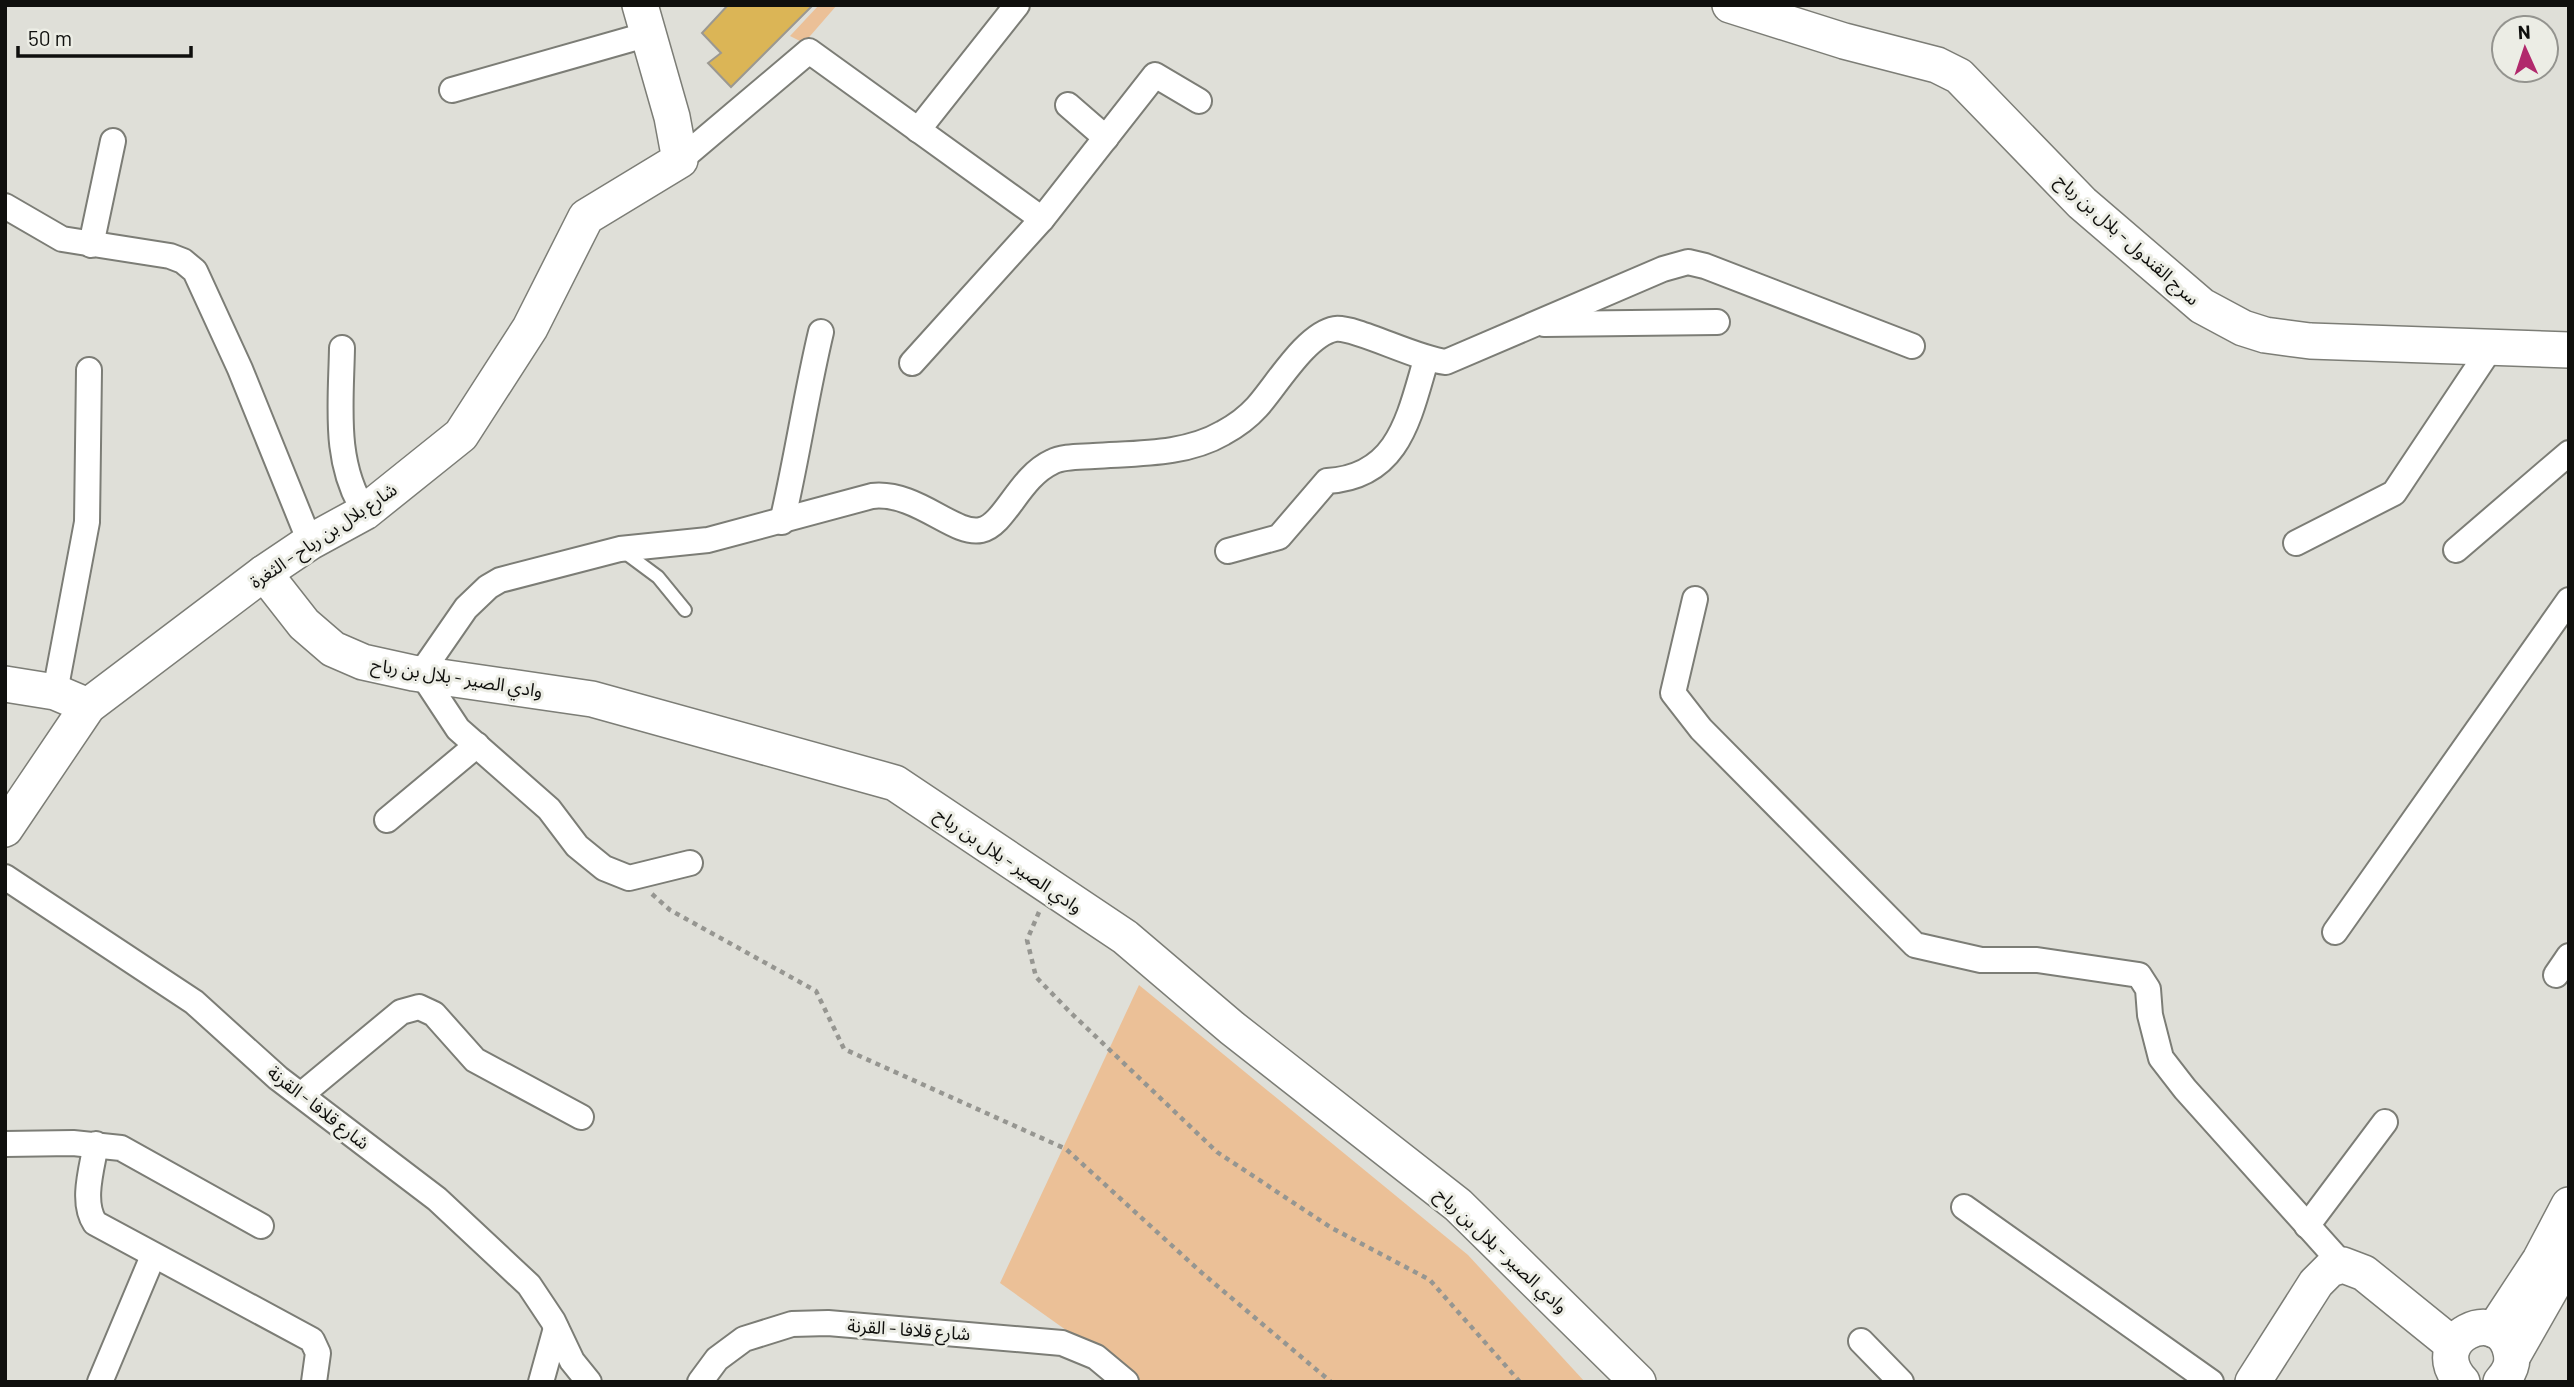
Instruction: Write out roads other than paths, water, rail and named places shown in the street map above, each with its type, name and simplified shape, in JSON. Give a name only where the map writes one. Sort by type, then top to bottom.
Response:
[{"type":"street","points":[[918,130],[1017,5]]},
{"type":"street","name":"سرج القندول - بلال بن رباح","points":[[1730,5],[1844,41],[1937,65],[1959,76],[2082,203],[2196,300],[2243,328],[2287,340],[2569,350]]},
{"type":"street","points":[[452,90],[644,20],[672,117],[680,160],[809,51],[1042,219]]},
{"type":"street","points":[[912,363],[1042,219],[1155,75],[1199,101]]},
{"type":"street","points":[[1068,105],[1106,138]]},
{"type":"street","points":[[91,245],[113,141]]},
{"type":"street","name":"شارع بلال بن رباح - الثغرة","points":[[5,830],[88,706],[264,573],[310,542],[365,512],[461,435],[530,328],[586,217],[680,160]]},
{"type":"street","points":[[5,206],[62,239],[177,258],[195,271],[240,369],[310,542]]},
{"type":"street","points":[[690,863],[634,877],[620,876],[590,859],[549,809],[458,729],[421,673],[465,609],[488,587],[510,577],[620,549],[708,540],[885,495],[910,500],[965,529],[983,530],[999,520],[1025,482],[1050,462],[1173,450],[1225,432],[1255,409],[1280,377],[1326,332],[1345,329],[1426,360],[1446,362],[1663,269],[1688,262],[1705,266],[1912,346]]},
{"type":"street","points":[[1532,325],[1717,322]]},
{"type":"street","points":[[782,522],[796,465],[805,397],[821,332]]},
{"type":"street","points":[[2295,543],[2394,493],[2493,346]]},
{"type":"street","points":[[342,348],[340,443],[351,491],[365,512]]},
{"type":"street","points":[[1228,551],[1279,537],[1327,481],[1344,480],[1375,467],[1399,441],[1426,360]]},
{"type":"street","points":[[55,692],[87,522],[89,370]]},
{"type":"street","points":[[2456,550],[2569,453]]},
{"type":"street","name":"وادي الصير - بلال بن رباح","points":[[264,573],[304,624],[333,649],[363,662],[592,699],[895,783],[1125,937],[1232,1028],[1458,1205],[1638,1382]]},
{"type":"street","points":[[1695,599],[1673,693],[1701,729],[1915,945],[1981,960],[2037,960],[2139,975],[2148,989],[2150,1015],[2161,1058],[2343,1265],[2364,1273],[2453,1345]]},
{"type":"street","points":[[2335,933],[2569,600]]},
{"type":"street","points":[[5,684],[55,692],[88,706]]},
{"type":"street","points":[[387,820],[477,745]]},
{"type":"street","name":"شارع قلافا - القرنة","points":[[5,877],[194,1002],[278,1077],[446,1208],[528,1285],[556,1328],[572,1361],[589,1382]]},
{"type":"street","points":[[302,1094],[401,1012],[419,1007],[434,1014],[475,1059],[581,1117]]},
{"type":"street","points":[[2307,1227],[2385,1122]]},
{"type":"street","points":[[5,1144],[96,1144],[121,1148],[261,1226]]},
{"type":"street","points":[[96,1144],[88,1199],[92,1219],[101,1229],[312,1340],[318,1353],[314,1382]]},
{"type":"street","points":[[2503,1356],[2540,1260],[2569,1205]]},
{"type":"street","points":[[1965,1207],[2211,1382]]},
{"type":"street","points":[[100,1382],[153,1256]]},
{"type":"street","points":[[2503,1356],[2569,1256]]},
{"type":"street","points":[[2253,1382],[2316,1283],[2330,1269],[2343,1265]]},
{"type":"street","name":"شارع قلافا - القرنة","points":[[700,1382],[717,1359],[744,1339],[771,1329],[814,1322],[1062,1343],[1096,1357],[1126,1382]]},
{"type":"street","points":[[541,1382],[556,1328]]},
{"type":"street","points":[[2462,1382],[2451,1364],[2453,1345],[2459,1337],[2475,1328],[2503,1356]]},
{"type":"street","points":[[1861,1341],[1901,1382]]},
{"type":"lane","points":[[620,549],[658,577],[685,610]]}]
